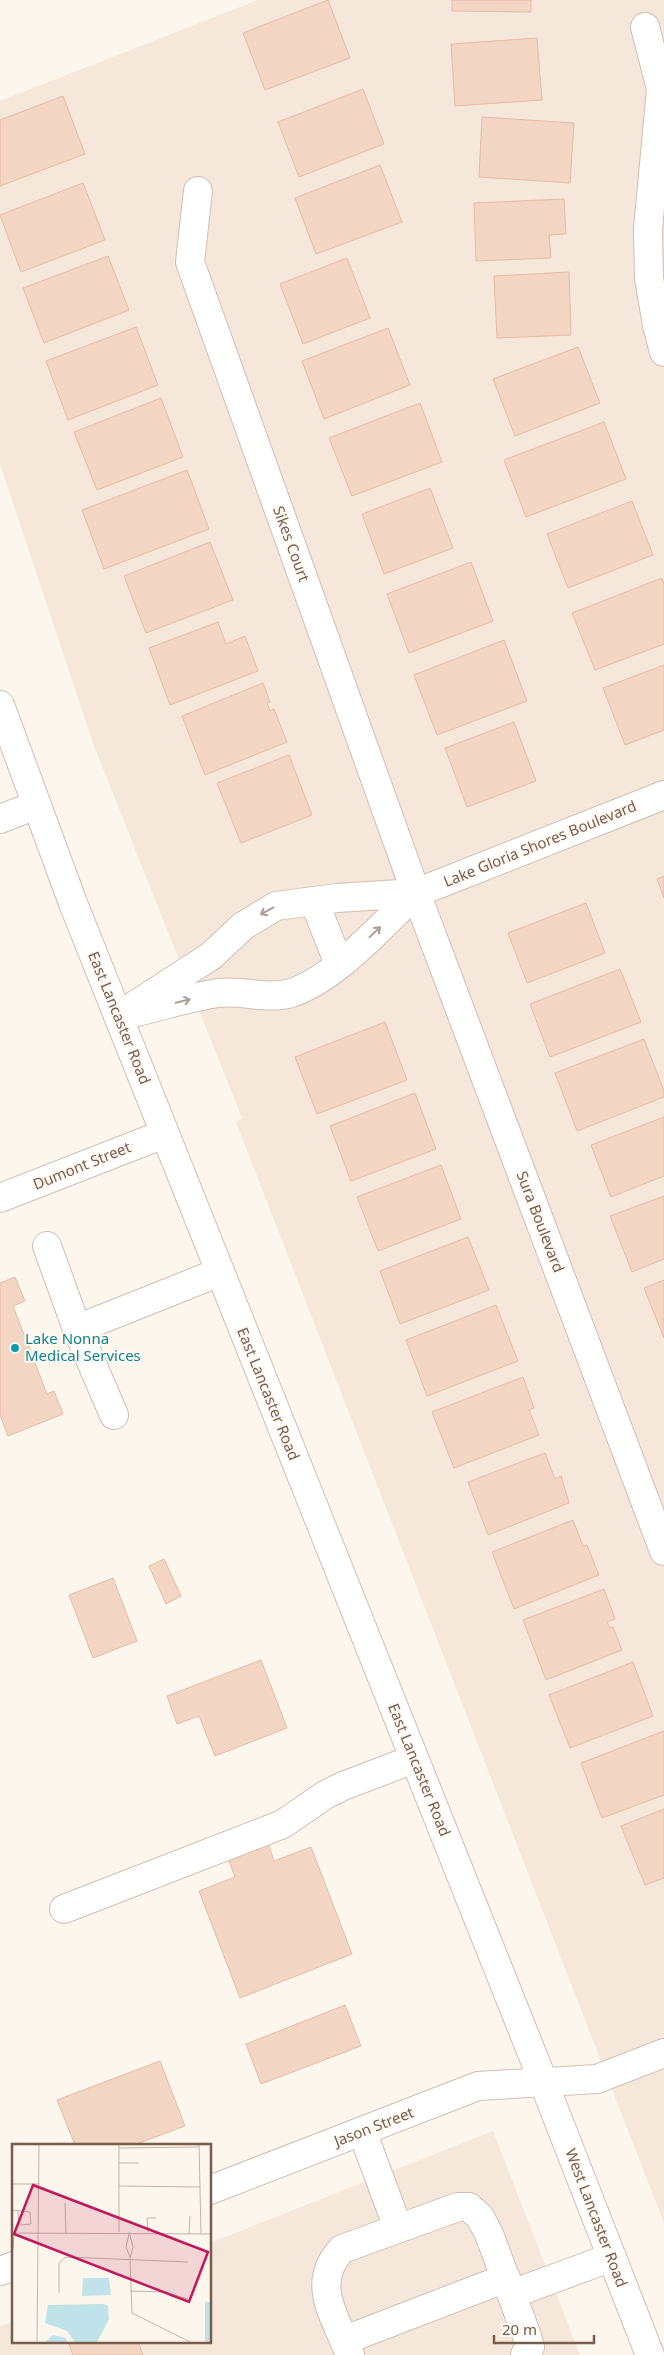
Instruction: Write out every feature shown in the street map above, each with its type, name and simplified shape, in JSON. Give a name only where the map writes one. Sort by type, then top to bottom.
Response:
[{"type":"street","points":[[645,28],[661,89],[648,229],[649,278],[664,352]]},
{"type":"street","name":"Sikes Court","points":[[198,191],[190,262],[416,893]]},
{"type":"street","name":"East Lancaster Road","points":[[0,705],[36,805],[164,1134],[543,2081]]},
{"type":"street","name":"Lake Gloria Shores Boulevard","points":[[118,1016],[211,956],[243,926],[276,906],[416,893],[664,795]]},
{"type":"street","points":[[0,818],[36,805]]},
{"type":"street","name":"Lake Gloria Shores Boulevard","points":[[118,1016],[219,993],[289,994],[319,980],[416,893]]},
{"type":"street","name":"Sura Boulevard","points":[[416,893],[664,1551]]},
{"type":"street","points":[[314,901],[339,964]]},
{"type":"street","name":"Dumont Street","points":[[0,1198],[164,1134]]},
{"type":"street","points":[[47,1246],[78,1329],[114,1415]]},
{"type":"street","points":[[78,1329],[220,1272]]},
{"type":"street","points":[[64,1909],[283,1824],[325,1795],[343,1786],[414,1759]]},
{"type":"street","name":"Jason Street","points":[[211,2190],[478,2086],[597,2079],[664,2053]]},
{"type":"street","name":"West Lancaster Road","points":[[543,2081],[650,2355]]},
{"type":"street","points":[[362,2131],[398,2228]]},
{"type":"street","points":[[525,2355],[530,2347],[528,2336],[509,2286],[489,2234],[480,2216],[469,2207],[458,2207],[342,2249],[332,2259],[326,2273],[325,2291],[347,2348],[509,2286],[612,2257]]},
{"type":"street","points":[[0,2271],[12,2267]]},
{"type":"shaded area","points":[[258,0],[664,0],[664,2223],[236,1122],[242,1118],[94,746],[0,464],[0,101]]},
{"type":"shaded area","points":[[493,2131],[580,2355],[0,2355],[0,2326],[12,2322],[12,2342],[211,2342],[211,2243]]},
{"type":"building","points":[[328,0],[350,58],[265,90],[243,33]]},
{"type":"building","points":[[452,0],[531,0],[531,12],[452,11]]},
{"type":"building","points":[[537,38],[542,100],[455,106],[451,44]]},
{"type":"building","points":[[363,89],[384,144],[299,177],[278,122]]},
{"type":"building","points":[[63,96],[85,154],[0,186],[0,120]]},
{"type":"building","points":[[482,117],[574,123],[570,183],[479,177]]},
{"type":"building","points":[[380,165],[402,222],[316,254],[295,198]]},
{"type":"building","points":[[83,183],[105,240],[21,272],[0,215]]},
{"type":"building","points":[[564,199],[566,234],[549,235],[551,258],[476,261],[474,203]]},
{"type":"building","points":[[108,256],[129,310],[44,343],[23,288]]},
{"type":"building","points":[[347,258],[370,318],[303,344],[280,284]]},
{"type":"building","points":[[569,272],[571,335],[497,338],[494,276]]},
{"type":"building","points":[[136,327],[158,385],[68,420],[46,361]]},
{"type":"building","points":[[388,328],[410,385],[324,419],[302,361]]},
{"type":"building","points":[[578,347],[600,403],[515,436],[493,379]]},
{"type":"building","points":[[161,398],[183,457],[97,490],[74,432]]},
{"type":"building","points":[[420,403],[442,462],[352,496],[329,438]]},
{"type":"building","points":[[604,422],[626,479],[526,517],[504,460]]},
{"type":"building","points":[[187,470],[209,529],[104,569],[82,510]]},
{"type":"building","points":[[430,488],[453,548],[384,574],[362,514]]},
{"type":"building","points":[[632,501],[653,555],[568,588],[547,534]]},
{"type":"building","points":[[210,542],[233,600],[146,633],[124,576]]},
{"type":"building","points":[[471,562],[493,621],[409,653],[387,594]]},
{"type":"building","points":[[662,578],[664,584],[664,644],[595,670],[572,613]]},
{"type":"building","points":[[218,622],[226,644],[245,636],[258,671],[170,705],[149,648]]},
{"type":"building","points":[[504,640],[527,701],[437,735],[414,675]]},
{"type":"building","points":[[664,665],[664,730],[625,745],[603,688]]},
{"type":"building","points":[[263,683],[270,702],[267,703],[270,711],[274,709],[287,742],[205,775],[182,716]]},
{"type":"building","points":[[514,722],[536,781],[467,807],[445,748]]},
{"type":"building","points":[[289,755],[312,815],[241,843],[217,783]]},
{"type":"building","points":[[664,876],[664,898],[657,879]]},
{"type":"building","points":[[586,903],[605,953],[527,983],[508,933]]},
{"type":"building","points":[[620,969],[641,1022],[550,1057],[530,1004]]},
{"type":"building","points":[[385,1022],[407,1080],[317,1114],[295,1057]]},
{"type":"building","points":[[644,1039],[664,1091],[664,1097],[577,1131],[555,1073]]},
{"type":"building","points":[[415,1093],[436,1149],[351,1181],[330,1126]]},
{"type":"building","points":[[664,1117],[664,1176],[611,1197],[591,1145]]},
{"type":"building","points":[[441,1165],[461,1219],[378,1251],[357,1197]]},
{"type":"building","points":[[664,1196],[664,1259],[632,1272],[610,1216]]},
{"type":"building","points":[[468,1237],[489,1290],[400,1324],[380,1271]]},
{"type":"building","name":"Lake Nonna Medical Services","points":[[15,1277],[25,1301],[13,1306],[47,1394],[54,1391],[63,1414],[8,1436],[0,1415],[0,1283]]},
{"type":"building","points":[[664,1280],[664,1338],[644,1288]]},
{"type":"building","points":[[496,1305],[518,1361],[427,1396],[406,1340]]},
{"type":"building","points":[[523,1377],[534,1408],[529,1410],[539,1435],[454,1468],[432,1412]]},
{"type":"building","points":[[545,1453],[555,1479],[561,1476],[569,1503],[488,1535],[468,1482]]},
{"type":"building","points":[[573,1520],[583,1546],[587,1545],[599,1575],[514,1609],[492,1552]]},
{"type":"building","points":[[164,1559],[181,1596],[166,1604],[149,1566]]},
{"type":"building","points":[[113,1578],[137,1641],[93,1658],[69,1595]]},
{"type":"building","points":[[604,1589],[615,1619],[607,1622],[610,1628],[613,1627],[622,1650],[546,1680],[523,1620]]},
{"type":"building","points":[[261,1660],[287,1728],[215,1756],[199,1716],[177,1724],[167,1696]]},
{"type":"building","points":[[633,1662],[653,1716],[570,1748],[549,1695]]},
{"type":"building","points":[[664,1731],[664,1795],[602,1818],[581,1763]]},
{"type":"building","points":[[664,1809],[664,1878],[645,1885],[621,1826]]},
{"type":"building","points":[[267,1840],[274,1861],[311,1847],[352,1954],[240,1998],[199,1891],[235,1877],[227,1856]]},
{"type":"building","points":[[345,2005],[361,2046],[261,2084],[246,2044]]},
{"type":"building","points":[[160,2061],[185,2126],[137,2144],[75,2144],[57,2100]]},
{"type":"building","points":[[68,2342],[138,2342],[143,2355],[73,2355]]},
{"type":"place","name":"Lake Nonna Medical Services","points":[[15,1348]]}]
